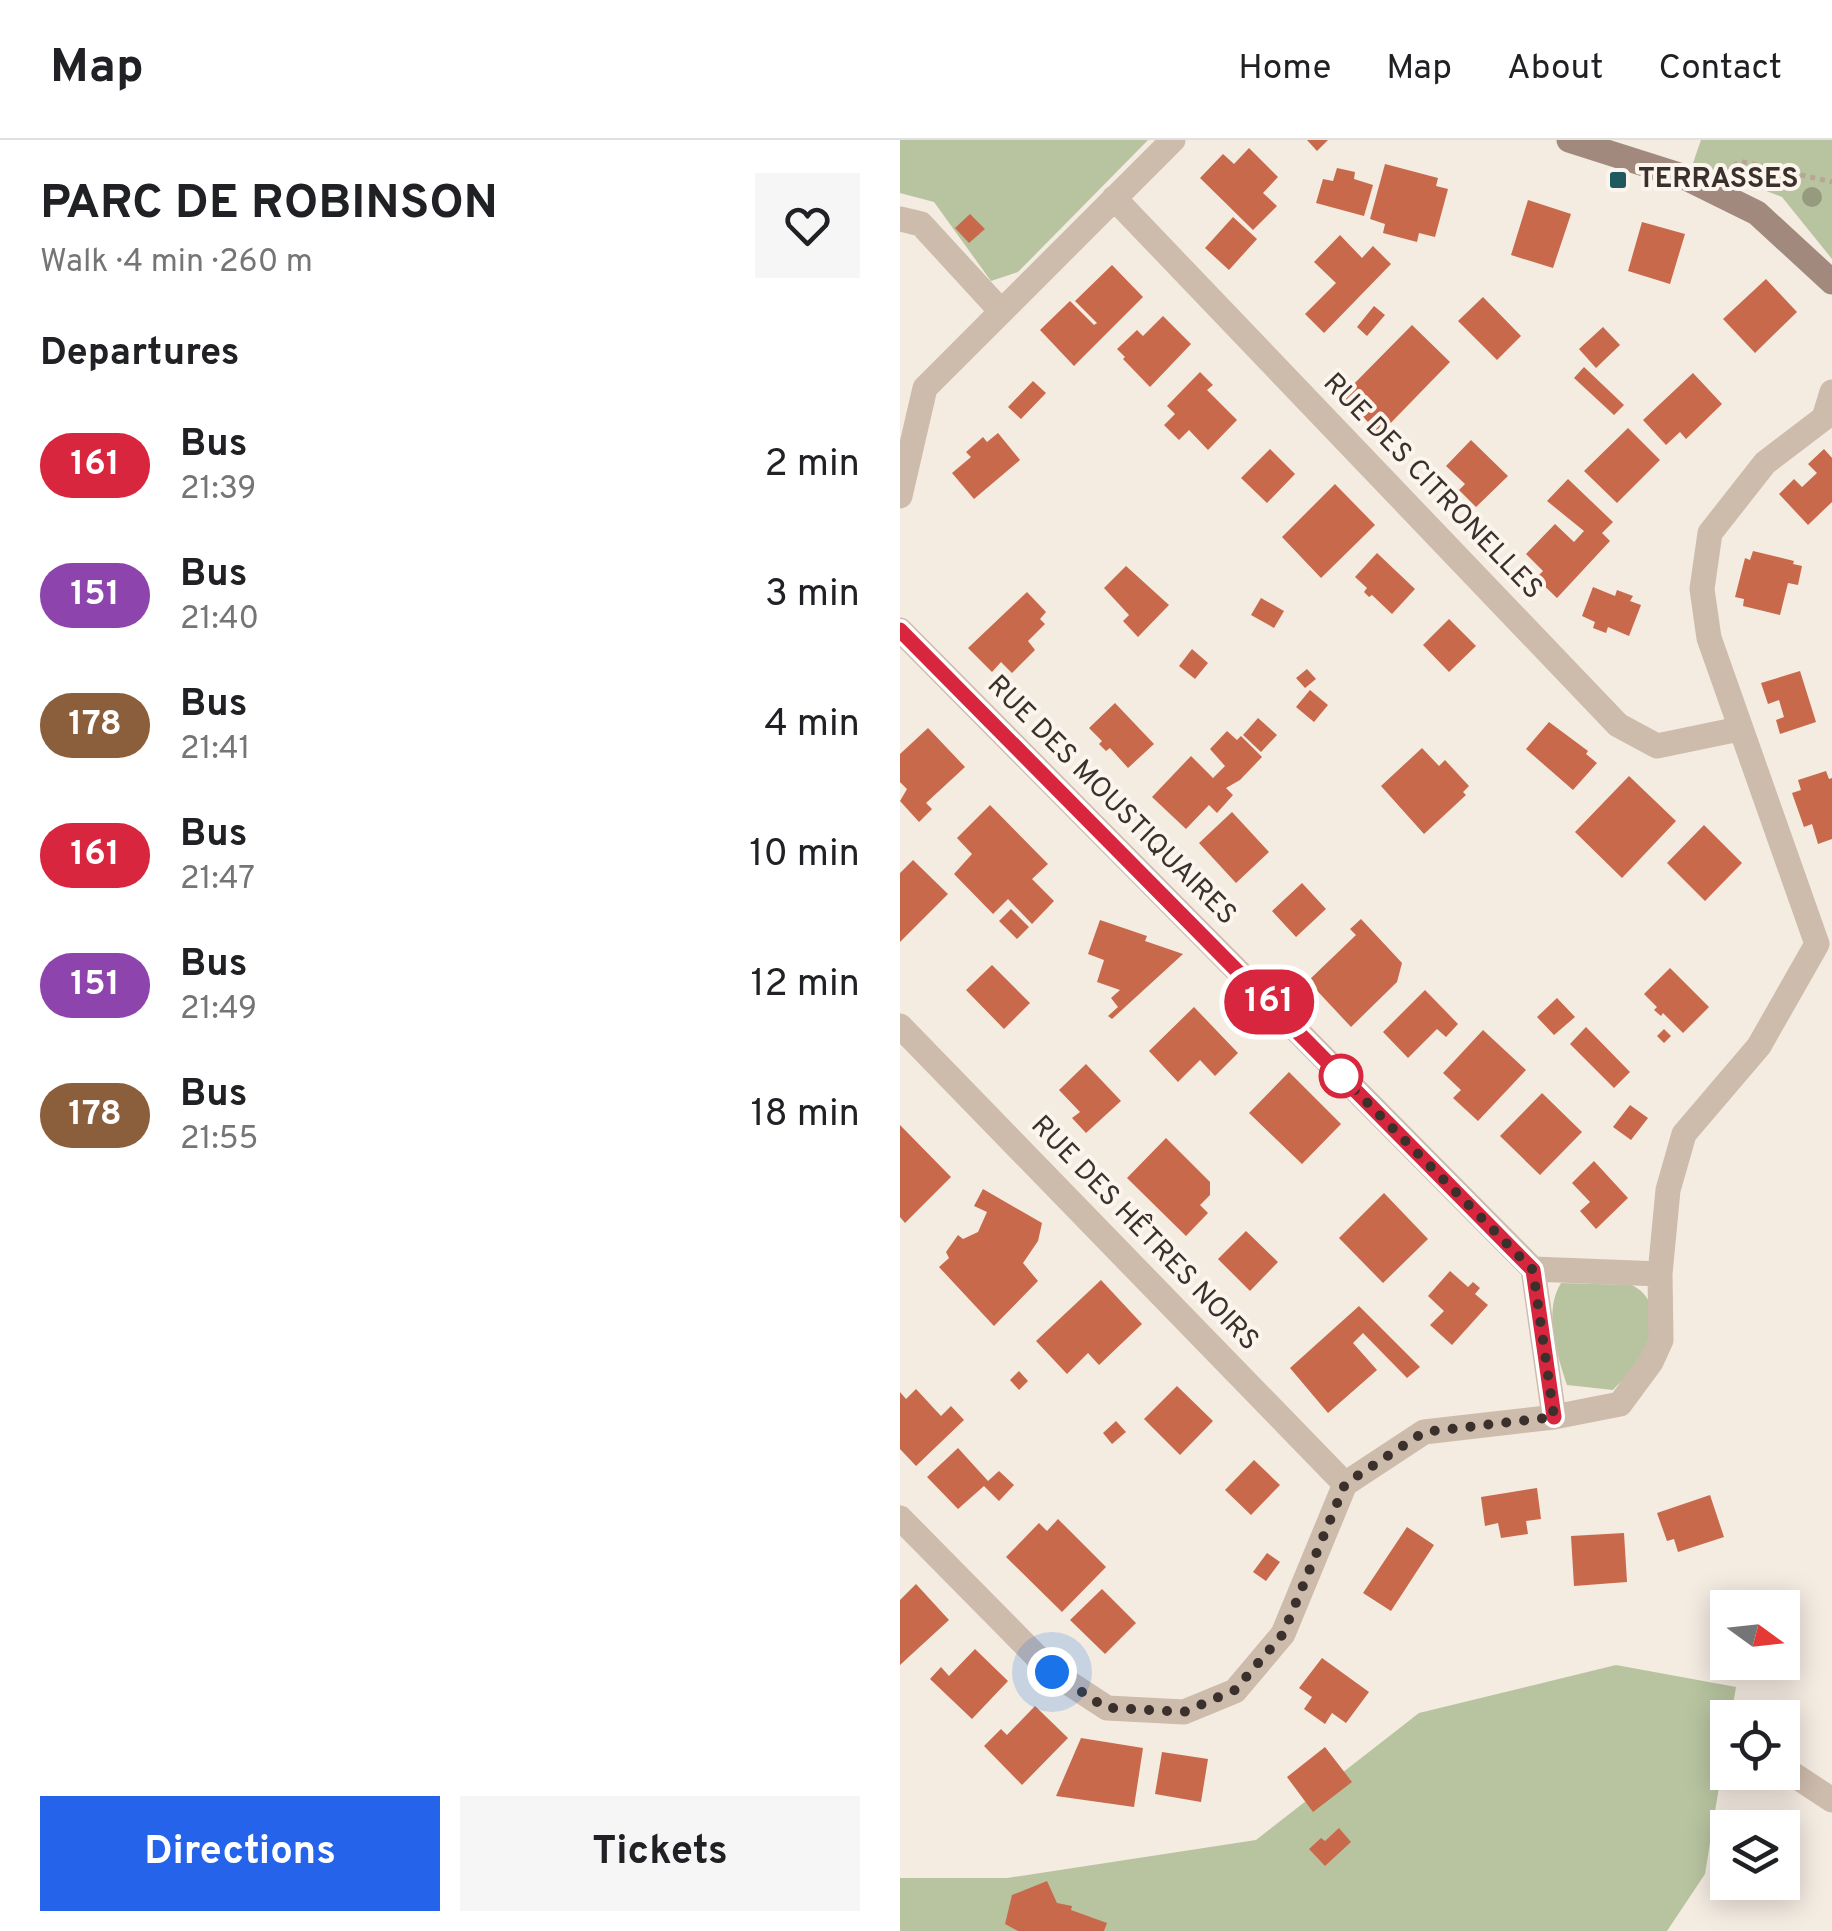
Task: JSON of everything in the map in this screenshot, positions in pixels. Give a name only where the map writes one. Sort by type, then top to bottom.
[{"type":"street","points":[[900,496],[924,388],[1173,140]]},
{"type":"street","points":[[1569,140],[1682,176],[1757,213],[1832,282]]},
{"type":"street","name":"RUE DES CITRONELLES","points":[[1114,198],[1618,725],[1657,746],[1739,729]]},
{"type":"street","points":[[900,219],[921,224],[1000,310]]},
{"type":"street","points":[[900,1518],[1052,1672],[1106,1708],[1184,1712],[1235,1690],[1283,1634],[1345,1484],[1424,1432],[1554,1417],[1620,1404],[1651,1362],[1661,1340],[1660,1274],[1668,1190],[1684,1134],[1760,1046],[1824,935],[1739,729],[1709,638],[1702,589],[1710,533],[1764,463],[1824,418],[1832,392]]},
{"type":"street","name":"RUE DES MOUSTIQUAIRES","points":[[900,630],[1533,1270]]},
{"type":"street","name":"RUE DES HÊTRES NOIRS","points":[[900,1026],[1345,1484]]},
{"type":"street","points":[[1554,1417],[1533,1270],[1660,1274]]},
{"type":"street","points":[[1800,1779],[1832,1800]]},
{"type":"path","points":[[1712,191],[1739,161],[1832,182]]},
{"type":"green space","points":[[900,140],[1148,140],[1018,272],[991,281],[934,202],[900,193]]},
{"type":"green space","points":[[1701,140],[1832,140],[1832,259],[1782,197],[1693,163]]},
{"type":"green space","points":[[1561,1283],[1631,1285],[1640,1290],[1651,1306],[1652,1335],[1645,1354],[1613,1390],[1567,1385],[1552,1320]]},
{"type":"green space","points":[[1616,1665],[1736,1687],[1734,1700],[1710,1700],[1710,1790],[1718,1790],[1715,1810],[1710,1810],[1705,1874],[1667,1931],[900,1931],[900,1878],[1007,1878],[1256,1840],[1419,1713]]},
{"type":"building","points":[[1307,140],[1328,140],[1317,151]]},
{"type":"building","points":[[1249,148],[1278,177],[1263,193],[1277,206],[1253,230],[1200,178],[1223,154],[1234,164]]},
{"type":"building","points":[[1385,164],[1438,178],[1436,186],[1448,189],[1435,237],[1419,233],[1417,242],[1383,233],[1385,224],[1370,219]]},
{"type":"building","points":[[1337,168],[1355,172],[1354,179],[1373,185],[1364,216],[1316,203],[1323,179],[1333,181]]},
{"type":"building","points":[[1528,200],[1571,214],[1553,268],[1511,255]]},
{"type":"building","points":[[970,214],[985,229],[969,243],[955,228]]},
{"type":"building","points":[[1233,217],[1257,239],[1229,270],[1205,248]]},
{"type":"building","points":[[1642,222],[1685,234],[1670,284],[1628,271]]},
{"type":"building","points":[[1340,235],[1362,258],[1373,246],[1391,264],[1324,333],[1305,314],[1336,283],[1314,262]]},
{"type":"building","points":[[1112,265],[1143,297],[1074,366],[1040,330],[1070,301],[1094,325],[1097,323],[1075,301]]},
{"type":"building","points":[[1766,279],[1797,312],[1755,353],[1723,319]]},
{"type":"building","points":[[1483,297],[1521,336],[1497,360],[1458,321]]},
{"type":"building","points":[[1374,306],[1385,315],[1367,336],[1357,327]]},
{"type":"building","points":[[1163,316],[1191,344],[1150,387],[1117,349],[1137,330],[1143,336]]},
{"type":"building","points":[[1412,325],[1450,362],[1380,434],[1342,396]]},
{"type":"building","points":[[1603,327],[1620,345],[1596,368],[1579,349]]},
{"type":"building","points":[[1584,367],[1624,405],[1614,415],[1574,378]]},
{"type":"building","points":[[1200,372],[1213,385],[1207,390],[1237,420],[1208,450],[1189,430],[1179,440],[1164,425],[1175,414],[1167,406]]},
{"type":"building","points":[[1693,373],[1722,404],[1686,439],[1680,432],[1666,445],[1643,420]]},
{"type":"building","points":[[1033,381],[1046,393],[1021,419],[1008,407]]},
{"type":"building","points":[[1628,428],[1660,460],[1617,503],[1584,471]]},
{"type":"building","points":[[998,433],[1020,460],[974,499],[952,473],[971,457],[966,452],[983,437],[987,442]]},
{"type":"building","points":[[1471,440],[1508,476],[1476,507],[1459,490],[1465,484],[1446,466]]},
{"type":"building","points":[[1270,449],[1295,474],[1267,503],[1241,478]]},
{"type":"building","points":[[1824,449],[1832,458],[1832,502],[1808,525],[1779,494],[1794,479],[1802,487],[1817,473],[1808,464]]},
{"type":"building","points":[[1568,479],[1613,522],[1602,533],[1610,541],[1557,598],[1536,578],[1543,571],[1526,554],[1555,524],[1574,542],[1584,531],[1547,501]]},
{"type":"building","points":[[1335,484],[1375,525],[1321,578],[1282,537]]},
{"type":"building","points":[[1753,551],[1802,566],[1798,585],[1788,583],[1780,615],[1743,606],[1744,599],[1735,597],[1745,558],[1750,560]]},
{"type":"building","points":[[1377,553],[1415,589],[1392,614],[1364,592],[1367,588],[1355,577]]},
{"type":"building","points":[[1126,566],[1169,605],[1138,637],[1123,621],[1129,615],[1104,588]]},
{"type":"building","points":[[1593,587],[1615,596],[1617,590],[1633,596],[1630,601],[1641,605],[1629,636],[1608,627],[1606,633],[1593,628],[1595,622],[1582,616]]},
{"type":"building","points":[[1027,592],[1046,612],[1040,619],[1045,624],[1028,641],[1035,650],[1012,673],[1001,662],[992,672],[968,648]]},
{"type":"building","points":[[1261,598],[1284,611],[1274,628],[1251,615]]},
{"type":"building","points":[[1449,619],[1476,646],[1449,672],[1423,645]]},
{"type":"building","points":[[1192,649],[1208,663],[1195,679],[1179,666]]},
{"type":"building","points":[[1307,669],[1316,679],[1305,688],[1296,678]]},
{"type":"building","points":[[1800,671],[1816,722],[1780,734],[1776,720],[1784,717],[1779,700],[1768,704],[1761,683]]},
{"type":"building","points":[[1310,690],[1328,705],[1314,722],[1296,707]]},
{"type":"building","points":[[1115,703],[1154,744],[1128,768],[1110,748],[1106,751],[1099,744],[1102,741],[1089,728]]},
{"type":"building","points":[[1258,718],[1277,735],[1261,752],[1243,735]]},
{"type":"building","points":[[1549,722],[1588,751],[1586,754],[1597,763],[1573,790],[1526,749]]},
{"type":"building","points":[[928,728],[965,767],[926,803],[932,809],[919,822],[900,801],[907,789],[900,782],[900,754]]},
{"type":"building","points":[[1227,731],[1237,740],[1241,736],[1262,757],[1240,780],[1226,788],[1233,795],[1217,813],[1209,805],[1186,829],[1152,797],[1191,756],[1213,778],[1225,766],[1210,749]]},
{"type":"building","points":[[1422,748],[1439,766],[1445,760],[1469,786],[1463,792],[1466,795],[1424,834],[1381,786]]},
{"type":"building","points":[[1826,771],[1832,778],[1832,839],[1818,844],[1812,824],[1804,827],[1792,793],[1801,790],[1798,780]]},
{"type":"building","points":[[1629,776],[1676,821],[1622,878],[1575,832]]},
{"type":"building","points":[[990,805],[1048,864],[1032,879],[1054,901],[1032,924],[1008,899],[993,914],[954,874],[972,854],[957,838]]},
{"type":"building","points":[[1232,812],[1269,852],[1236,883],[1199,843]]},
{"type":"building","points":[[1704,825],[1742,863],[1705,901],[1667,863]]},
{"type":"building","points":[[913,860],[948,894],[900,942],[900,873]]},
{"type":"building","points":[[1302,883],[1326,909],[1296,937],[1272,911]]},
{"type":"building","points":[[1011,909],[1029,927],[1017,939],[999,921]]},
{"type":"building","points":[[1361,919],[1402,963],[1397,982],[1351,1027],[1308,981],[1356,935],[1350,929]]},
{"type":"building","points":[[1100,920],[1147,936],[1145,941],[1183,954],[1112,1019],[1108,1016],[1118,1007],[1111,998],[1120,990],[1097,982],[1104,960],[1088,954]]},
{"type":"building","points":[[992,965],[1030,1003],[1004,1029],[966,990]]},
{"type":"building","points":[[1670,968],[1709,1007],[1683,1033],[1663,1013],[1661,1016],[1654,1010],[1657,1007],[1644,994]]},
{"type":"building","points":[[1425,990],[1458,1024],[1446,1037],[1437,1029],[1408,1058],[1383,1032]]},
{"type":"building","points":[[1557,998],[1575,1017],[1554,1035],[1537,1017]]},
{"type":"building","points":[[1194,1007],[1238,1053],[1215,1076],[1200,1060],[1178,1082],[1149,1051]]},
{"type":"building","points":[[1586,1027],[1630,1072],[1614,1088],[1570,1044]]},
{"type":"building","points":[[1664,1029],[1671,1036],[1664,1043],[1657,1036]]},
{"type":"building","points":[[1483,1030],[1526,1070],[1478,1121],[1453,1098],[1461,1090],[1443,1073]]},
{"type":"building","points":[[1086,1064],[1121,1101],[1086,1133],[1072,1118],[1080,1112],[1059,1090]]},
{"type":"building","points":[[1289,1072],[1341,1124],[1302,1164],[1249,1113]]},
{"type":"building","points":[[1542,1093],[1582,1132],[1540,1175],[1500,1136]]},
{"type":"building","points":[[1630,1105],[1648,1118],[1631,1140],[1613,1127]]},
{"type":"building","points":[[900,1125],[951,1177],[905,1223],[900,1217]]},
{"type":"building","points":[[1166,1138],[1210,1182],[1210,1195],[1200,1205],[1208,1213],[1186,1236],[1127,1178]]},
{"type":"building","points":[[1594,1161],[1628,1198],[1596,1229],[1580,1211],[1590,1202],[1572,1183]]},
{"type":"building","points":[[983,1189],[1042,1223],[1038,1241],[1023,1263],[1038,1281],[994,1326],[939,1267],[949,1258],[946,1252],[958,1235],[963,1239],[978,1232],[987,1212],[974,1206]]},
{"type":"building","points":[[1384,1193],[1428,1239],[1383,1283],[1339,1238]]},
{"type":"building","points":[[1246,1231],[1278,1262],[1250,1291],[1218,1259]]},
{"type":"building","points":[[1450,1271],[1468,1287],[1473,1282],[1480,1288],[1475,1294],[1488,1305],[1452,1345],[1430,1325],[1444,1311],[1428,1296]]},
{"type":"building","points":[[1101,1280],[1142,1324],[1099,1365],[1088,1353],[1067,1374],[1036,1341]]},
{"type":"building","points":[[1359,1306],[1420,1367],[1407,1378],[1363,1333],[1353,1343],[1377,1370],[1328,1413],[1290,1368]]},
{"type":"building","points":[[1019,1371],[1028,1381],[1019,1390],[1010,1380]]},
{"type":"building","points":[[1177,1386],[1213,1421],[1180,1455],[1144,1419]]},
{"type":"building","points":[[916,1389],[941,1416],[951,1406],[964,1420],[916,1466],[900,1449],[900,1392],[906,1399]]},
{"type":"building","points":[[1116,1421],[1126,1432],[1112,1444],[1103,1433]]},
{"type":"building","points":[[958,1448],[988,1481],[999,1471],[1014,1485],[999,1501],[984,1486],[958,1509],[927,1477]]},
{"type":"building","points":[[1254,1460],[1280,1485],[1251,1515],[1225,1490]]},
{"type":"building","points":[[1537,1488],[1541,1519],[1526,1521],[1528,1534],[1501,1538],[1498,1523],[1485,1526],[1481,1497]]},
{"type":"building","points":[[1710,1495],[1724,1537],[1678,1552],[1674,1539],[1667,1541],[1657,1513]]},
{"type":"building","points":[[1058,1519],[1106,1567],[1062,1612],[1006,1557],[1039,1523],[1047,1531]]},
{"type":"building","points":[[1407,1527],[1434,1545],[1391,1611],[1363,1593]]},
{"type":"building","points":[[1624,1533],[1627,1582],[1574,1586],[1571,1536]]},
{"type":"building","points":[[1267,1553],[1280,1562],[1266,1581],[1253,1572]]},
{"type":"building","points":[[916,1584],[949,1620],[900,1665],[900,1600]]},
{"type":"building","points":[[1102,1589],[1136,1623],[1105,1654],[1070,1620]]},
{"type":"building","points":[[975,1649],[1008,1681],[972,1719],[930,1679],[941,1667],[949,1676]]},
{"type":"building","points":[[1322,1658],[1369,1692],[1346,1723],[1332,1713],[1325,1724],[1304,1709],[1312,1697],[1299,1688]]},
{"type":"building","points":[[1035,1706],[1068,1738],[1022,1785],[984,1746],[1001,1729],[1007,1735]]},
{"type":"building","points":[[1081,1738],[1143,1748],[1134,1807],[1056,1796]]},
{"type":"building","points":[[1325,1747],[1352,1782],[1313,1812],[1287,1777]]},
{"type":"building","points":[[1162,1752],[1208,1759],[1201,1802],[1155,1794]]},
{"type":"building","points":[[1339,1828],[1351,1842],[1325,1866],[1309,1849]]},
{"type":"building","points":[[1047,1881],[1057,1903],[1107,1923],[1104,1931],[1018,1931],[1005,1924],[1012,1895]]},
{"type":"bus line","name":"161","points":[[900,630],[1533,1270],[1554,1417]]},
{"type":"place","name":"TERRASSES","points":[[1618,180]]},
{"type":"route","points":[[1052,1672],[1106,1708],[1184,1712],[1235,1690],[1283,1634],[1345,1484],[1424,1432],[1554,1417],[1533,1270],[1341,1076]]}]
